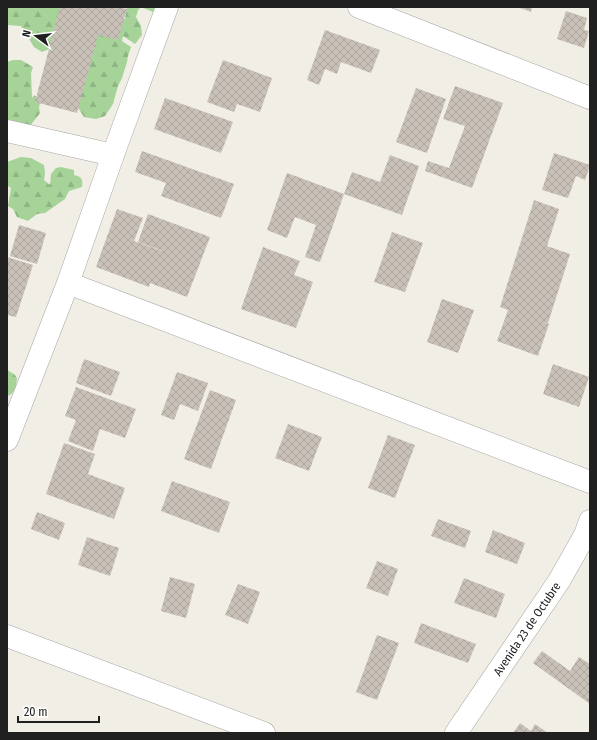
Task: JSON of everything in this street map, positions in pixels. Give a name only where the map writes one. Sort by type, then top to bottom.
[{"type":"street","points":[[7,440],[68,283],[167,7]]},
{"type":"street","points":[[359,7],[590,98]]},
{"type":"street","points":[[7,131],[113,155]]},
{"type":"street","points":[[68,283],[590,482]]},
{"type":"street","name":"Avenida 23 de Octubre","points":[[456,733],[559,581],[585,535],[590,521]]},
{"type":"street","points":[[7,636],[264,733]]},
{"type":"green space","points":[[7,7],[65,7],[59,45],[42,52],[34,47],[21,26],[7,25]]},
{"type":"green space","points":[[127,7],[141,7],[138,10],[136,17],[141,26],[142,35],[135,44],[123,36],[122,41],[131,47],[113,104],[105,116],[96,119],[84,117],[75,103],[89,36],[112,29],[125,19]]},
{"type":"green space","points":[[141,7],[159,7],[155,13]]},
{"type":"green space","points":[[21,60],[33,67],[31,73],[32,98],[34,95],[41,100],[39,107],[40,113],[27,130],[7,138],[7,62]]},
{"type":"green space","points":[[21,157],[31,158],[44,165],[44,180],[50,185],[51,174],[56,168],[61,167],[74,170],[74,175],[81,179],[82,187],[69,191],[65,199],[45,213],[37,214],[28,221],[17,217],[13,209],[8,206],[11,188],[7,185],[7,162]]},
{"type":"green space","points":[[7,370],[14,374],[17,378],[16,387],[10,395],[7,396]]},
{"type":"building","points":[[60,7],[119,7],[127,9],[118,40],[98,35],[77,113],[35,102]]},
{"type":"building","points":[[517,7],[532,7],[531,12]]},
{"type":"building","points":[[566,11],[587,18],[584,30],[589,31],[584,48],[557,39]]},
{"type":"building","points":[[325,30],[380,50],[371,73],[341,62],[337,74],[325,69],[319,85],[307,80]]},
{"type":"building","points":[[223,60],[272,78],[260,112],[237,104],[234,112],[207,102]]},
{"type":"building","points":[[455,86],[503,103],[472,188],[425,171],[428,161],[449,168],[465,126],[443,119]]},
{"type":"building","points":[[416,88],[446,99],[427,153],[396,142]]},
{"type":"building","points":[[165,98],[233,122],[221,153],[154,129]]},
{"type":"building","points":[[142,151],[234,184],[221,218],[161,196],[166,183],[135,172]]},
{"type":"building","points":[[554,153],[590,165],[585,180],[576,176],[568,198],[542,190]]},
{"type":"building","points":[[390,155],[419,166],[402,215],[344,194],[352,172],[380,182]]},
{"type":"building","points":[[287,173],[344,194],[320,262],[305,257],[316,225],[295,217],[287,238],[267,230]]},
{"type":"building","points":[[534,200],[559,209],[547,246],[570,254],[548,323],[542,321],[549,324],[538,356],[497,341],[508,310],[500,307]]},
{"type":"building","points":[[117,209],[143,218],[134,241],[162,251],[138,242],[148,214],[210,237],[187,297],[150,283],[149,287],[96,267]]},
{"type":"building","points":[[19,225],[46,233],[37,264],[10,256]]},
{"type":"building","points":[[392,232],[423,243],[405,292],[374,282]]},
{"type":"building","points":[[263,247],[300,261],[294,275],[313,282],[296,328],[241,309]]},
{"type":"building","points":[[7,257],[33,265],[16,317],[7,315]]},
{"type":"building","points":[[442,299],[474,310],[458,353],[427,342]]},
{"type":"building","points":[[84,359],[120,372],[111,396],[76,383]]},
{"type":"building","points":[[553,364],[589,377],[579,407],[543,394]]},
{"type":"building","points":[[177,372],[208,383],[198,411],[180,404],[174,420],[161,415]]},
{"type":"building","points":[[76,387],[136,409],[125,438],[100,429],[93,451],[68,441],[76,420],[65,416]]},
{"type":"building","points":[[210,390],[236,400],[211,469],[184,459]]},
{"type":"building","points":[[288,424],[322,437],[309,471],[275,458]]},
{"type":"building","points":[[388,435],[415,445],[395,498],[368,488]]},
{"type":"building","points":[[64,443],[95,454],[88,474],[125,488],[114,519],[46,494]]},
{"type":"building","points":[[172,481],[230,502],[219,533],[161,511]]},
{"type":"building","points":[[37,512],[65,523],[59,540],[31,529]]},
{"type":"building","points":[[438,519],[471,531],[465,548],[431,536]]},
{"type":"building","points":[[493,530],[525,543],[517,564],[485,552]]},
{"type":"building","points":[[87,537],[119,548],[110,576],[78,565]]},
{"type":"building","points":[[377,561],[398,569],[388,596],[366,588]]},
{"type":"building","points":[[170,577],[195,584],[186,618],[161,611]]},
{"type":"building","points":[[464,578],[505,594],[496,618],[454,603]]},
{"type":"building","points":[[238,584],[260,592],[248,624],[225,615]]},
{"type":"building","points":[[421,623],[476,644],[468,663],[414,643]]},
{"type":"building","points":[[377,635],[399,643],[377,700],[356,692]]},
{"type":"building","points":[[542,651],[570,671],[579,657],[590,664],[590,704],[533,663]]},
{"type":"building","points":[[520,723],[531,731],[535,724],[548,733],[513,733]]}]
